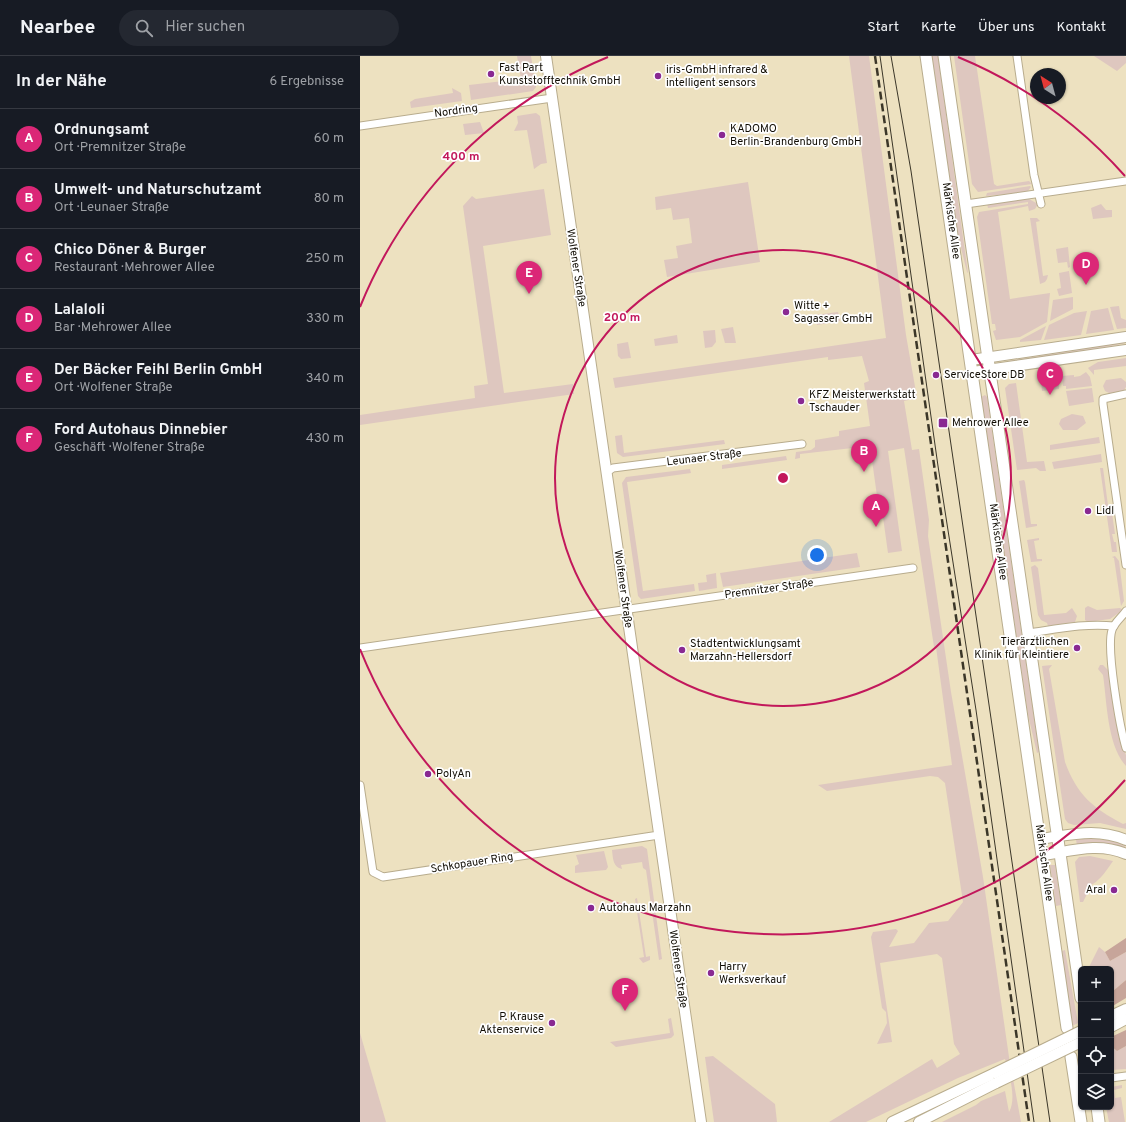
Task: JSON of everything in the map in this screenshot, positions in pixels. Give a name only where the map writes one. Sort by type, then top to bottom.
[{"type":"main road","name":"Märkische Allee","points":[[926,56],[972,360],[1067,1028]]},
{"type":"main road","name":"Märkische Allee","points":[[944,56],[991,370],[1078,978]]},
{"type":"main road","points":[[976,394],[994,392]]},
{"type":"main road","points":[[1051,914],[1068,911]]},
{"type":"main road","points":[[1071,1057],[1081,1122]]},
{"type":"main road","points":[[1097,1110],[1099,1122]]},
{"type":"street","name":"Wolfener Straße","points":[[546,56],[701,1122]]},
{"type":"street","points":[[1016,56],[1038,194],[1041,204]]},
{"type":"street","name":"Nordring","points":[[360,126],[552,98]]},
{"type":"street","name":"Märkische Allee","points":[[966,204],[1126,181]]},
{"type":"street","points":[[972,360],[1126,337]]},
{"type":"street","points":[[973,372],[1126,350]]},
{"type":"street","points":[[1126,394],[1103,399],[1105,426],[1126,566]]},
{"type":"street","name":"Leunaer Straße","points":[[607,472],[614,468],[692,460],[802,444]]},
{"type":"street","name":"Premnitzer Straße","points":[[626,610],[913,568]]},
{"type":"street","points":[[360,648],[626,610]]},
{"type":"street","points":[[1126,610],[1114,626],[1110,642],[1120,724],[1126,748]]},
{"type":"street","points":[[1029,633],[1081,625],[1100,624],[1114,626]]},
{"type":"street","name":"Schkopauer Ring","points":[[360,785],[373,872],[383,877],[659,835]]},
{"type":"street","points":[[1040,839],[1084,832],[1100,832],[1126,840]]},
{"type":"street","points":[[1043,855],[1098,847],[1116,850],[1126,854]]},
{"type":"street","points":[[905,1116],[922,1120],[1078,1033]]},
{"type":"street","points":[[892,1122],[1078,1043]]},
{"type":"street","points":[[1114,1078],[1126,1076]]},
{"type":"shaded area","points":[[517,56],[531,56],[536,87],[533,91],[471,100],[469,85],[521,79]]},
{"type":"shaded area","points":[[849,56],[869,56],[906,335],[917,398],[904,401],[912,450],[919,449],[929,520],[928,536],[951,692],[983,877],[1009,1057],[1021,1122],[942,1122],[981,1101],[1005,1091],[1009,1112],[1012,1093],[1005,1059],[958,1078],[866,1122],[829,1122],[932,1059],[937,1068],[960,1054],[954,1044],[942,958],[937,954],[880,963],[892,1042],[877,1044],[887,1023],[886,1012],[882,1008],[871,937],[873,932],[896,929],[898,931],[889,947],[914,943],[929,923],[948,921],[963,902],[945,783],[938,777],[930,776],[827,791],[818,785],[952,765],[936,647],[934,647],[904,448],[888,451],[902,551],[888,553],[881,503],[874,504],[873,497],[877,496],[870,446],[800,454],[800,458],[795,459],[796,452],[811,450],[815,447],[815,440],[839,436],[839,431],[870,426],[864,383],[869,381],[862,356],[828,360],[828,357],[615,388],[613,378],[886,338]]},
{"type":"shaded area","points":[[932,56],[938,56],[968,273],[957,232]]},
{"type":"shaded area","points":[[954,56],[975,56],[994,184],[997,186],[1029,181],[1032,184],[978,192],[972,184]]},
{"type":"shaded area","points":[[1094,56],[1124,56],[1126,57],[1126,63],[1117,71]]},
{"type":"shaded area","points":[[452,88],[461,93],[462,101],[411,108],[410,102],[415,99],[453,93]]},
{"type":"shaded area","points":[[536,113],[540,116],[547,163],[541,164],[534,169],[527,130],[514,131],[518,123],[517,116]]},
{"type":"shaded area","points":[[480,122],[484,133],[465,135],[463,124]]},
{"type":"shaded area","points":[[748,182],[760,262],[667,277],[664,260],[678,258],[676,246],[692,243],[689,218],[673,220],[671,208],[656,210],[655,197]]},
{"type":"shaded area","points":[[1031,187],[1027,192],[986,196],[987,193]]},
{"type":"shaded area","points":[[544,189],[551,235],[483,246],[504,393],[573,384],[574,394],[360,425],[360,415],[475,398],[474,386],[488,384],[463,206],[472,196],[476,199]]},
{"type":"shaded area","points":[[1029,199],[1038,204],[1035,209],[1029,211],[1028,206],[998,212],[1010,299],[1050,293],[1047,322],[1020,337],[996,340],[993,331],[996,330],[995,324],[992,324],[977,217],[979,212],[1028,204],[1028,202],[988,208],[987,204]]},
{"type":"shaded area","points":[[1101,204],[1106,210],[1112,210],[1112,217],[1093,219],[1091,208]]},
{"type":"shaded area","points":[[1030,218],[1037,218],[1040,221],[1036,222],[1043,276],[1048,275],[1045,282],[1040,284]]},
{"type":"shaded area","points":[[1068,247],[1070,267],[1068,268],[1067,262],[1058,263],[1056,249]]},
{"type":"shaded area","points":[[1069,271],[1072,293],[1059,296],[1057,289],[1061,288],[1059,273]]},
{"type":"shaded area","points":[[1073,297],[1073,309],[1050,321],[1053,300]]},
{"type":"shaded area","points":[[1119,306],[1121,318],[1126,320],[1126,328],[1117,329],[1110,307]]},
{"type":"shaded area","points":[[1108,308],[1114,330],[1086,334],[1091,311]]},
{"type":"shaded area","points":[[1087,311],[1081,335],[1044,340],[1049,325],[1074,313]]},
{"type":"shaded area","points":[[838,312],[840,321],[817,325],[815,315]]},
{"type":"shaded area","points":[[1046,326],[1041,340],[1020,342],[1020,340]]},
{"type":"shaded area","points":[[733,327],[736,343],[725,343],[721,329]]},
{"type":"shaded area","points":[[715,330],[716,342],[712,347],[705,348],[703,331]]},
{"type":"shaded area","points":[[677,335],[678,343],[655,346],[654,339]]},
{"type":"shaded area","points":[[1126,340],[1126,343],[1072,354],[1007,364],[1007,361]]},
{"type":"shaded area","points":[[628,342],[631,358],[621,359],[618,356],[617,344]]},
{"type":"shaded area","points":[[1126,358],[1126,366],[1094,370],[1094,375],[1088,368],[1098,362]]},
{"type":"shaded area","points":[[1086,372],[1090,377],[1092,386],[1066,389],[1066,386],[1063,386],[1062,376],[1080,376]]},
{"type":"shaded area","points":[[1059,377],[1059,389],[1042,391],[1041,379]]},
{"type":"shaded area","points":[[1121,378],[1126,382],[1126,387],[1123,392],[1111,394],[1105,391],[1103,386],[1106,380]]},
{"type":"shaded area","points":[[1016,383],[1027,462],[1044,461],[1046,471],[1040,471],[1036,468],[1017,470],[1005,388],[1009,384]]},
{"type":"shaded area","points":[[1092,388],[1094,402],[1069,406],[1066,391]]},
{"type":"shaded area","points":[[985,395],[987,397],[1039,752],[1037,753],[1028,715],[981,397]]},
{"type":"shaded area","points":[[1072,414],[1083,416],[1086,423],[1077,430],[1063,430],[1059,424],[1061,419]]},
{"type":"shaded area","points":[[622,435],[624,453],[724,440],[725,444],[623,457],[617,453],[615,436]]},
{"type":"shaded area","points":[[1099,437],[1100,443],[1050,450],[1050,445]]},
{"type":"shaded area","points":[[1101,454],[1102,462],[1054,469],[1052,462]]},
{"type":"shaded area","points":[[786,456],[787,460],[722,469],[722,465]]},
{"type":"shaded area","points":[[1100,468],[1103,468],[1109,513],[1112,513],[1115,534],[1112,534],[1114,542],[1116,542],[1117,552],[1112,552]]},
{"type":"shaded area","points":[[690,469],[691,473],[627,482],[643,591],[694,584],[695,591],[641,599],[638,596],[622,483],[626,477]]},
{"type":"shaded area","points":[[1024,480],[1031,524],[1037,524],[1037,526],[1026,528],[1019,481]]},
{"type":"shaded area","points":[[1039,538],[1039,540],[1034,541],[1037,559],[1042,559],[1042,561],[1031,562],[1027,540]]},
{"type":"shaded area","points":[[857,553],[860,567],[723,587],[720,573]]},
{"type":"shaded area","points":[[1115,556],[1119,561],[1124,601],[1121,606],[1114,558],[1112,557]]},
{"type":"shaded area","points":[[1035,565],[1038,568],[1044,615],[1066,613],[1072,608],[1077,616],[1075,622],[1048,626],[1047,623],[1041,620],[1038,615],[1031,567]]},
{"type":"shaded area","points":[[716,573],[717,588],[699,591],[698,583],[707,582],[706,575]]},
{"type":"shaded area","points":[[1088,606],[1097,610],[1120,608],[1123,610],[1110,619],[1088,622],[1085,620],[1085,608]]},
{"type":"shaded area","points":[[1052,665],[1049,669],[1065,762],[1075,783],[1087,799],[1112,818],[1123,824],[1126,823],[1126,829],[1100,823],[1074,825],[1068,823],[1065,819],[1042,666]]},
{"type":"shaded area","points":[[1100,665],[1103,665],[1109,671],[1119,739],[1126,755],[1126,766],[1115,747],[1111,735],[1103,675],[1098,669]]},
{"type":"shaded area","points":[[1089,838],[1115,841],[1126,847],[1125,849],[1100,843],[1077,845],[1076,840]]},
{"type":"shaded area","points":[[642,846],[647,849],[662,959],[659,960],[646,870],[643,868],[642,862],[621,865],[622,869],[619,868],[614,862],[612,850]]},
{"type":"shaded area","points":[[604,851],[608,867],[606,870],[575,873],[575,866],[579,864],[576,855]]},
{"type":"shaded area","points":[[1090,856],[1113,861],[1098,880],[1086,887],[1086,890],[1089,890],[1083,902],[1080,902],[1075,862],[1079,857]]},
{"type":"shaded area","points":[[1050,865],[1055,865],[1061,905],[1056,906]]},
{"type":"shaded area","points":[[637,898],[646,957],[650,956],[650,960],[643,963],[639,958],[644,957],[635,899]]},
{"type":"shaded area","points":[[1126,938],[1126,952],[1110,961],[1105,952]]},
{"type":"shaded area","points":[[1099,947],[1105,952],[1110,961],[1126,952],[1126,980],[1114,990],[1114,966],[1090,966]]},
{"type":"shaded area","points":[[1065,950],[1078,1023],[1072,1026],[1062,951]]},
{"type":"shaded area","points":[[1126,980],[1126,998],[1114,1005],[1114,990]]},
{"type":"shaded area","points":[[671,1018],[674,1035],[671,1038],[616,1047],[610,1042],[670,1033],[668,1019]]},
{"type":"shaded area","points":[[1126,1030],[1126,1046],[1117,1051],[1114,1048],[1114,1036]]},
{"type":"shaded area","points":[[360,1033],[386,1122],[360,1122]]},
{"type":"shaded area","points":[[1126,1046],[1126,1069],[1114,1070],[1114,1048],[1117,1051]]},
{"type":"shaded area","points":[[713,1056],[775,1104],[777,1122],[714,1122],[705,1057]]},
{"type":"shaded area","points":[[1122,1085],[1122,1088],[1114,1090],[1114,1086]]},
{"type":"shaded area","points":[[1114,1090],[1115,1098],[1121,1097],[1125,1122],[1109,1122],[1107,1110],[1114,1110]]},
{"type":"tram line","points":[[880,56],[938,466],[976,710],[1034,1122]]},
{"type":"tram line","points":[[891,56],[911,171],[1050,1122]]},
{"type":"railway","points":[[875,56],[1029,1122]]},
{"type":"place","name":"Fast Part Kunststofftechnik GmbH","points":[[491,74]]},
{"type":"place","name":"iris-GmbH infrared & intelligent sensors","points":[[658,76]]},
{"type":"place","name":"KADOMO Berlin-Brandenburg GmbH","points":[[722,135]]},
{"type":"place","name":"Lalaloli","points":[[1086,285]]},
{"type":"place","name":"Der Bäcker Feihl Berlin GmbH","points":[[529,294]]},
{"type":"place","name":"Witte + Sagasser GmbH","points":[[786,312]]},
{"type":"place","name":"ServiceStore DB","points":[[936,375]]},
{"type":"place","name":"Chico Döner & Burger","points":[[1050,395]]},
{"type":"place","name":"KFZ Meisterwerkstatt Tschauder","points":[[801,401]]},
{"type":"place","name":"Mehrower Allee","points":[[943,423]]},
{"type":"place","name":"Umwelt- und Naturschutzamt","points":[[864,472]]},
{"type":"place","name":"Lidl","points":[[1088,511]]},
{"type":"place","name":"Ordnungsamt","points":[[876,527]]},
{"type":"place","name":"Tierärztlichen Klinik für Kleintiere","points":[[1077,648]]},
{"type":"place","name":"Stadtentwicklungsamt Marzahn-Hellersdorf","points":[[682,650]]},
{"type":"place","name":"PolyAn","points":[[428,774]]},
{"type":"place","name":"Aral","points":[[1114,890]]},
{"type":"place","name":"Autohaus Marzahn","points":[[591,908]]},
{"type":"place","name":"Harry Werksverkauf","points":[[711,973]]},
{"type":"place","name":"Ford Autohaus Dinnebier","points":[[625,1011]]},
{"type":"place","name":"P. Krause Aktenservice","points":[[552,1023]]}]
